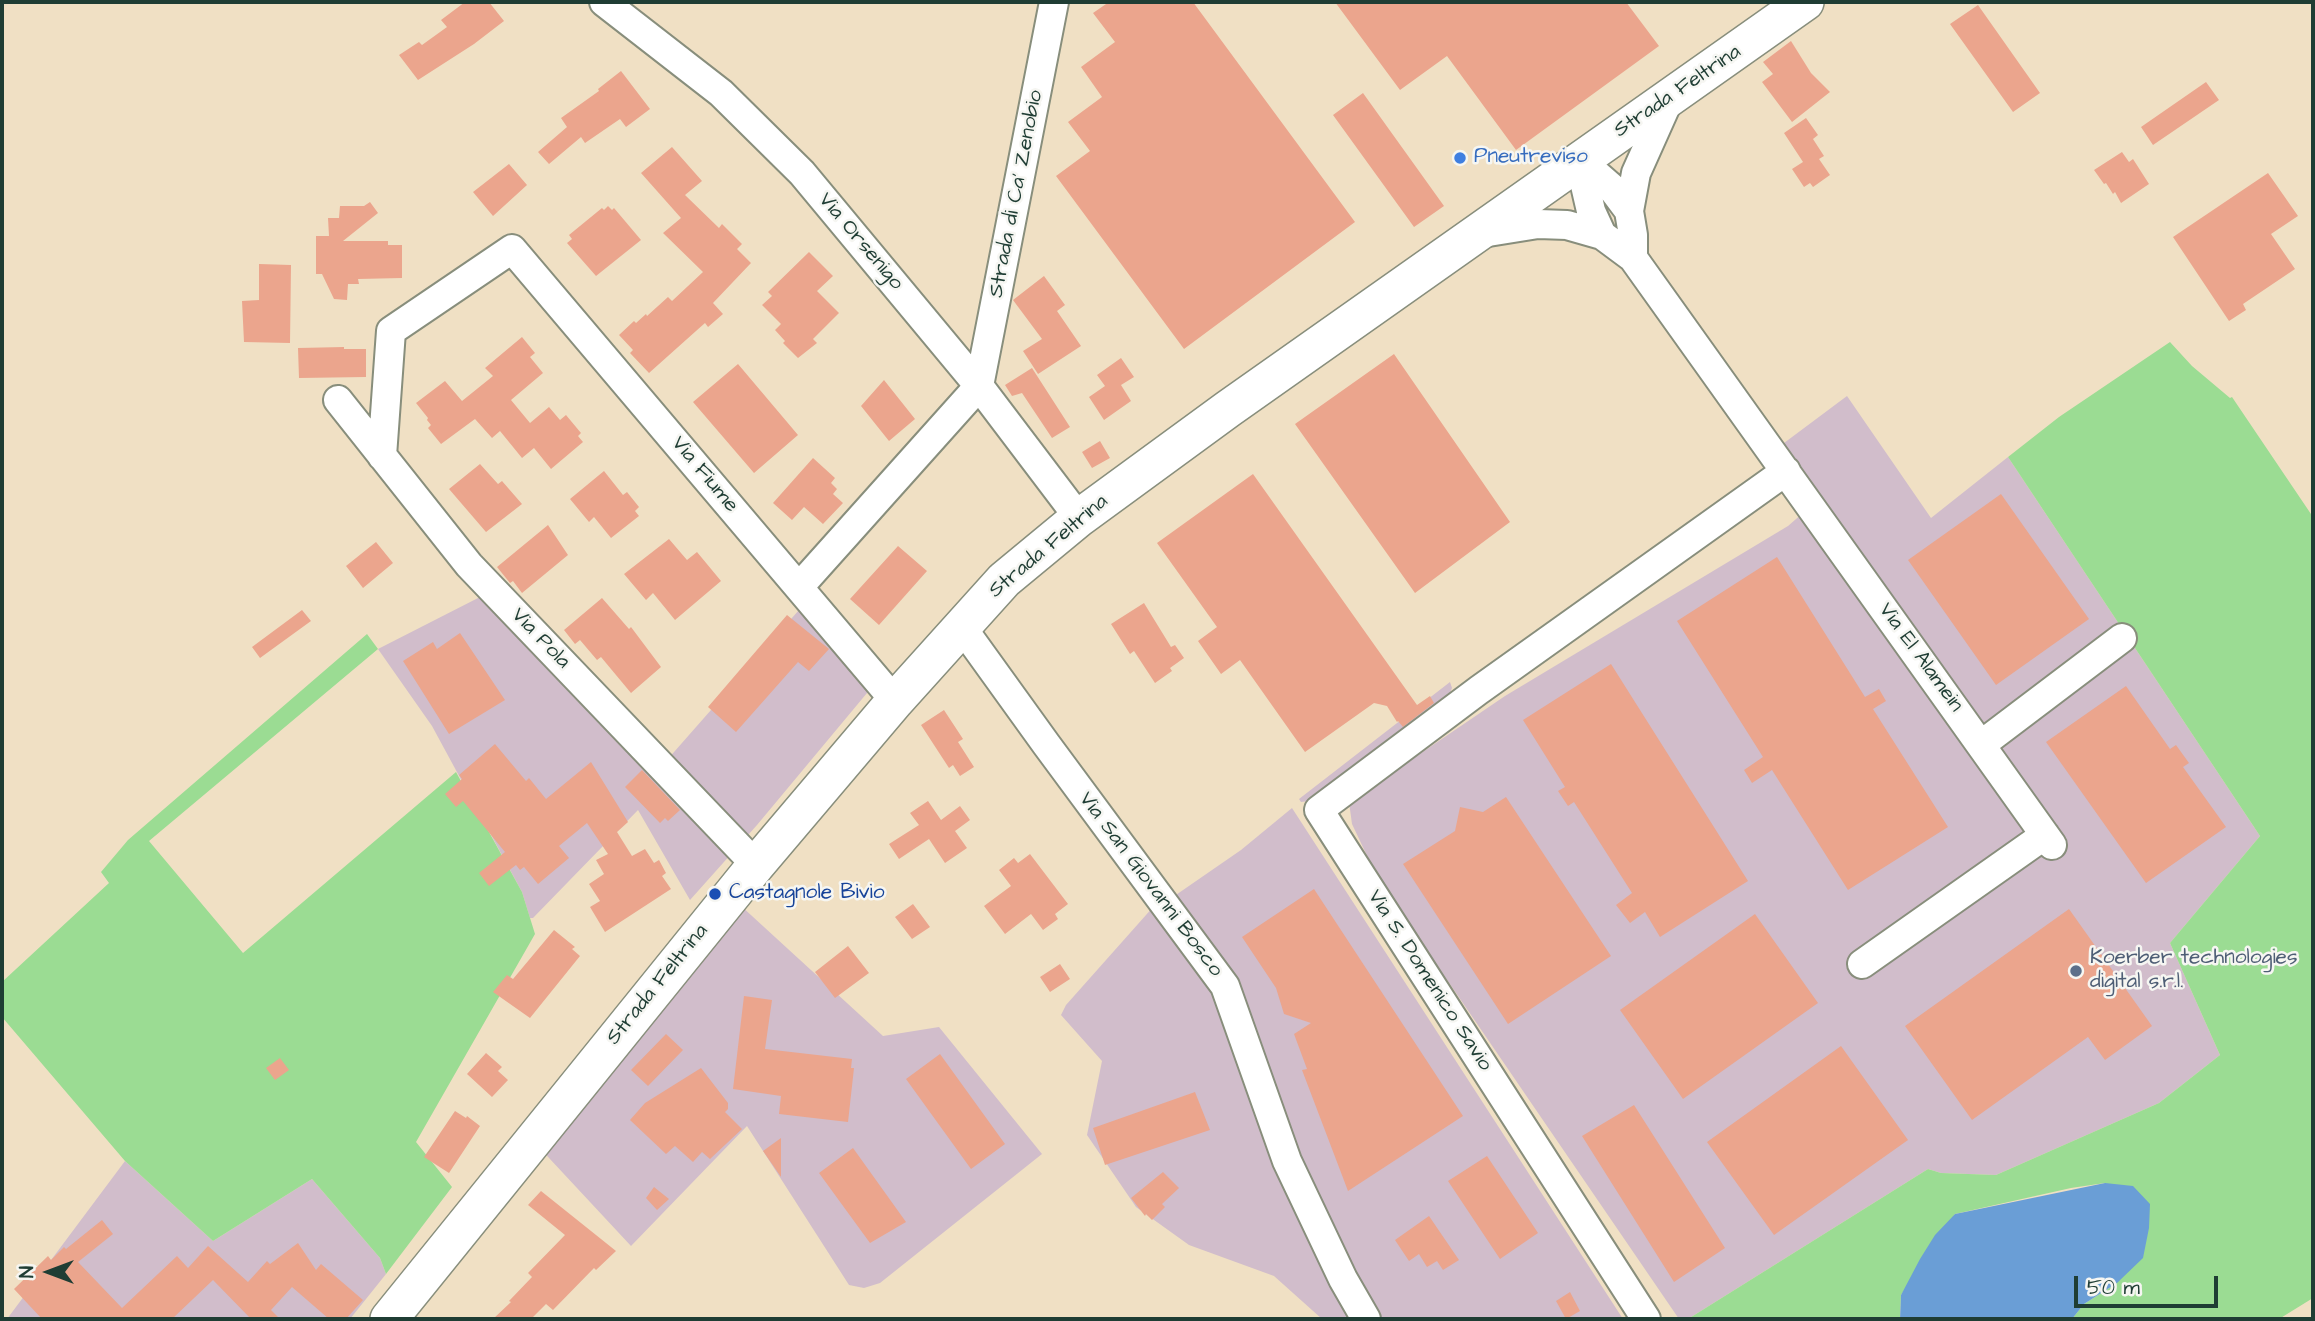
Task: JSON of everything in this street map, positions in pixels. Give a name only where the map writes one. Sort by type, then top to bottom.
[{"type":"main road","name":"Strada Feltrina","points":[[389,1319],[756,865],[895,701],[1004,580],[1079,518],[1228,409],[1805,2]]},
{"type":"street","name":"Via Orsenigo","points":[[604,2],[720,93],[802,173],[979,386],[1079,518]]},
{"type":"street","name":"Strada di Ca' Zenobio","points":[[979,386],[1054,2]]},
{"type":"street","points":[[1633,258],[1629,211],[1636,173],[1670,97]]},
{"type":"street","points":[[1579,159],[1611,187],[1629,211]]},
{"type":"street","points":[[1579,159],[1591,211],[1602,235]]},
{"type":"street","name":"Via El Alamein","points":[[1476,234],[1538,224],[1567,225],[1602,235],[1633,258],[2048,840],[1862,964]]},
{"type":"street","name":"Via Fiume","points":[[382,456],[391,331],[513,249],[895,701]]},
{"type":"street","points":[[799,587],[979,386]]},
{"type":"street","name":"Via Pola","points":[[338,400],[469,565],[756,865]]},
{"type":"street","name":"Via S. Domenico Savio","points":[[1646,1319],[1319,810],[1479,690],[1786,471]]},
{"type":"street","name":"Via San Giovanni Bosco","points":[[961,626],[1225,986],[1286,1161],[1343,1279],[1366,1319]]},
{"type":"street","points":[[1982,744],[2122,638]]},
{"type":"shaded area","points":[[1847,396],[1931,518],[2008,457],[2260,836],[2170,943],[2220,1055],[2159,1103],[1996,1175],[1941,1173],[1928,1169],[1688,1319],[1679,1319],[1378,879],[1352,824],[1349,802],[1505,696],[1788,526],[1819,499],[1780,446]]},
{"type":"shaded area","points":[[480,597],[667,760],[806,602],[882,675],[757,825],[690,900],[638,810],[533,918],[530,918],[522,892],[432,726],[378,649]]},
{"type":"shaded area","points":[[1450,682],[1452,688],[1445,704],[1324,799],[1301,802],[1299,799]]},
{"type":"shaded area","points":[[1292,808],[1623,1319],[1322,1319],[1274,1276],[1189,1245],[1136,1207],[1087,1135],[1102,1061],[1061,1015],[1066,1005],[1154,906],[1157,908],[1241,850]]},
{"type":"shaded area","points":[[740,905],[883,1036],[939,1027],[1042,1154],[880,1283],[864,1288],[849,1285],[747,1126],[631,1246],[536,1144]]},
{"type":"shaded area","points":[[125,1161],[213,1241],[312,1179],[380,1258],[386,1274],[350,1319],[7,1319]]},
{"type":"green space","points":[[2170,342],[2192,366],[2232,397],[2313,517],[2313,1298],[2279,1319],[2072,1319],[2084,1304],[2117,1283],[2105,1183],[1955,1214],[1901,1295],[1900,1319],[1688,1319],[1928,1169],[1941,1173],[1996,1175],[2159,1103],[2220,1055],[2170,943],[2260,836],[2008,457],[2059,417]]},
{"type":"green space","points":[[367,634],[378,649],[149,841],[243,953],[456,772],[522,892],[535,934],[416,1142],[452,1187],[386,1274],[380,1258],[312,1179],[213,1241],[125,1161],[2,1017],[2,982],[109,883],[101,872],[128,840]]},
{"type":"water","points":[[2105,1183],[2133,1186],[2150,1204],[2143,1258],[2117,1283],[2084,1304],[2072,1319],[1900,1319],[1901,1295],[1935,1235],[1955,1214]]},
{"type":"building","points":[[465,2],[489,2],[504,21],[418,80],[399,55],[419,42],[422,45],[447,27],[441,20]]},
{"type":"building","points":[[1109,2],[1193,2],[1355,222],[1184,349],[1056,176],[1090,151],[1068,122],[1102,97],[1081,67],[1115,42],[1093,13]]},
{"type":"building","points":[[1335,2],[1626,2],[1659,46],[1516,150],[1447,56],[1400,90]]},
{"type":"building","points":[[1978,5],[2040,93],[2013,112],[1950,24]]},
{"type":"building","points":[[1791,41],[1811,73],[1830,92],[1792,122],[1762,82],[1773,74],[1763,62]]},
{"type":"building","points":[[621,71],[650,109],[626,127],[620,119],[585,143],[581,137],[549,164],[538,152],[567,127],[561,118],[599,91],[598,89]]},
{"type":"building","points":[[2206,82],[2219,100],[2153,145],[2141,127]]},
{"type":"building","points":[[1363,93],[1444,206],[1414,227],[1333,115]]},
{"type":"building","points":[[1806,118],[1818,135],[1813,139],[1824,156],[1819,159],[1830,175],[1813,187],[1810,183],[1804,187],[1792,169],[1803,162],[1784,133]]},
{"type":"building","points":[[672,147],[702,181],[685,195],[719,228],[722,224],[742,244],[737,249],[751,263],[713,303],[723,314],[708,327],[705,323],[649,373],[630,353],[633,350],[619,335],[634,321],[636,323],[646,314],[647,316],[668,297],[672,301],[703,272],[663,233],[681,218],[641,173]]},
{"type":"building","points":[[2122,152],[2129,162],[2133,159],[2149,184],[2121,203],[2115,192],[2113,194],[2094,170]]},
{"type":"building","points":[[509,164],[527,185],[493,216],[473,192]]},
{"type":"building","points":[[2268,173],[2298,216],[2271,234],[2295,269],[2243,304],[2246,310],[2229,321],[2173,237]]},
{"type":"building","points":[[370,202],[378,213],[343,241],[388,241],[388,245],[402,245],[402,278],[358,279],[359,284],[348,284],[347,300],[334,299],[322,274],[316,274],[316,236],[329,236],[328,218],[339,218],[340,206],[364,206]]},
{"type":"building","points":[[608,206],[612,210],[614,208],[641,240],[596,276],[567,243],[572,239],[569,235]]},
{"type":"building","points":[[809,252],[833,276],[817,291],[839,313],[813,339],[817,343],[798,358],[775,330],[781,324],[762,305],[772,296],[768,292]]},
{"type":"building","points":[[259,264],[291,265],[290,343],[244,342],[242,301],[259,300]]},
{"type":"building","points":[[1044,276],[1065,305],[1057,311],[1081,346],[1038,374],[1023,351],[1042,339],[1013,300]]},
{"type":"building","points":[[522,337],[535,353],[530,357],[543,373],[511,400],[530,423],[549,407],[560,420],[566,415],[581,433],[578,436],[583,442],[551,469],[534,448],[522,458],[500,431],[492,438],[475,419],[441,444],[428,428],[431,425],[428,418],[416,403],[445,381],[462,401],[493,376],[485,368]]},
{"type":"building","points":[[298,348],[366,349],[366,377],[299,378]]},
{"type":"building","points":[[1394,354],[1510,522],[1415,593],[1295,424]]},
{"type":"building","points":[[1121,358],[1134,377],[1121,385],[1131,401],[1104,420],[1089,397],[1105,386],[1097,375]]},
{"type":"building","points":[[738,364],[798,435],[754,473],[693,402]]},
{"type":"building","points":[[1032,368],[1070,427],[1052,438],[1022,393],[1012,396],[1005,385]]},
{"type":"building","points":[[884,380],[915,419],[889,441],[861,406]]},
{"type":"building","points":[[1100,441],[1110,458],[1092,468],[1082,452]]},
{"type":"building","points":[[813,458],[835,478],[831,483],[837,489],[833,494],[843,503],[823,524],[804,507],[792,520],[773,503]]},
{"type":"building","points":[[480,464],[498,484],[502,481],[522,504],[486,532],[449,489]]},
{"type":"building","points":[[604,471],[623,495],[627,492],[639,507],[635,511],[639,516],[611,538],[594,517],[589,522],[570,499]]},
{"type":"building","points":[[1253,474],[1417,705],[1430,696],[1434,703],[1403,727],[1387,706],[1374,703],[1305,752],[1240,660],[1221,674],[1198,641],[1217,627],[1157,543]]},
{"type":"building","points":[[2001,494],[2089,619],[1996,685],[1908,560]]},
{"type":"building","points":[[548,525],[568,555],[522,593],[497,567]]},
{"type":"building","points":[[669,539],[687,560],[697,552],[721,581],[675,620],[653,593],[646,600],[624,574]]},
{"type":"building","points":[[376,542],[393,563],[363,588],[346,566]]},
{"type":"building","points":[[898,546],[927,571],[879,625],[850,599]]},
{"type":"building","points":[[1777,557],[1865,697],[1879,689],[1886,701],[1873,709],[1948,827],[1848,890],[1772,770],[1752,783],[1744,770],[1763,757],[1677,621]]},
{"type":"building","points":[[602,598],[629,629],[631,627],[661,667],[631,693],[601,657],[597,660],[580,640],[575,644],[564,630]]},
{"type":"building","points":[[1144,603],[1171,647],[1175,645],[1184,658],[1155,683],[1134,651],[1130,654],[1111,624]]},
{"type":"building","points":[[302,610],[311,621],[260,658],[252,647]]},
{"type":"building","points":[[787,615],[829,649],[809,671],[798,662],[736,732],[708,707]]},
{"type":"building","points":[[460,633],[505,700],[449,734],[403,661],[433,642],[437,649]]},
{"type":"building","points":[[1611,664],[1748,881],[1660,937],[1645,912],[1630,923],[1616,905],[1632,893],[1574,802],[1568,806],[1558,791],[1565,787],[1523,720]]},
{"type":"building","points":[[2126,686],[2170,749],[2176,745],[2189,763],[2183,767],[2226,827],[2146,883],[2046,742]]},
{"type":"building","points":[[944,710],[963,739],[958,742],[974,767],[960,776],[953,765],[949,768],[921,725]]},
{"type":"building","points":[[495,744],[526,781],[529,778],[546,799],[591,762],[628,822],[617,832],[632,856],[645,849],[654,863],[659,860],[666,873],[662,876],[671,889],[605,932],[590,907],[600,901],[589,884],[604,874],[596,860],[608,854],[587,823],[559,846],[569,858],[538,884],[524,867],[520,870],[516,865],[489,886],[479,873],[505,852],[463,801],[456,807],[445,794],[462,779],[459,775]]},
{"type":"building","points":[[642,770],[680,810],[668,821],[665,818],[660,823],[625,787]]},
{"type":"building","points":[[1506,797],[1611,956],[1508,1024],[1403,864],[1455,831],[1460,807],[1483,812]]},
{"type":"building","points":[[928,801],[941,820],[960,806],[970,820],[955,831],[967,848],[945,863],[929,839],[899,859],[889,844],[919,825],[910,813]]},
{"type":"building","points":[[1030,854],[1068,904],[1055,914],[1058,919],[1043,930],[1031,914],[1005,934],[984,906],[1011,886],[999,870],[1014,858],[1018,863]]},
{"type":"building","points":[[1314,889],[1463,1116],[1348,1191],[1302,1070],[1307,1069],[1294,1034],[1311,1023],[1284,1014],[1276,988],[1242,937]]},
{"type":"building","points":[[913,904],[930,927],[912,939],[895,917]]},
{"type":"building","points":[[2069,909],[2152,1026],[2105,1060],[2088,1037],[1972,1120],[1905,1026]]},
{"type":"building","points":[[1755,914],[1818,1003],[1683,1099],[1620,1010]]},
{"type":"building","points":[[554,930],[575,947],[572,949],[580,956],[530,1018],[493,992],[507,975],[513,979]]},
{"type":"building","points":[[848,946],[869,973],[835,998],[815,972]]},
{"type":"building","points":[[1060,964],[1070,979],[1050,992],[1040,977]]},
{"type":"building","points":[[744,996],[772,1000],[765,1049],[852,1059],[851,1068],[854,1068],[848,1122],[779,1114],[781,1096],[733,1089]]},
{"type":"building","points":[[666,1034],[683,1050],[648,1086],[631,1070]]},
{"type":"building","points":[[1841,1046],[1908,1140],[1774,1235],[1707,1142]]},
{"type":"building","points":[[486,1053],[502,1067],[498,1071],[508,1080],[492,1097],[467,1074]]},
{"type":"building","points":[[940,1054],[1005,1144],[971,1169],[906,1079]]},
{"type":"building","points":[[280,1058],[289,1070],[275,1080],[266,1068]]},
{"type":"building","points":[[701,1068],[728,1103],[725,1112],[742,1129],[710,1159],[702,1152],[693,1162],[675,1146],[666,1154],[630,1120],[645,1103]]},
{"type":"building","points":[[1195,1092],[1210,1130],[1105,1165],[1093,1128]]},
{"type":"building","points":[[1634,1105],[1725,1248],[1674,1282],[1582,1136]]},
{"type":"building","points":[[455,1111],[480,1126],[449,1173],[424,1157]]},
{"type":"building","points":[[781,1138],[781,1177],[763,1151]]},
{"type":"building","points":[[853,1148],[906,1222],[870,1243],[819,1173]]},
{"type":"building","points":[[1487,1156],[1538,1233],[1500,1259],[1448,1181]]},
{"type":"building","points":[[1163,1172],[1179,1188],[1162,1204],[1165,1207],[1152,1220],[1146,1214],[1145,1216],[1131,1198]]},
{"type":"building","points":[[654,1187],[669,1199],[657,1210],[646,1198]]},
{"type":"building","points":[[541,1191],[616,1251],[596,1270],[594,1268],[553,1310],[546,1304],[531,1319],[493,1319],[532,1277],[528,1273],[565,1235],[528,1205]]},
{"type":"building","points":[[1429,1216],[1459,1260],[1443,1270],[1437,1261],[1427,1267],[1419,1254],[1409,1261],[1395,1240]]},
{"type":"building","points":[[102,1220],[113,1234],[78,1262],[122,1308],[177,1256],[188,1268],[208,1246],[248,1282],[267,1261],[270,1264],[298,1243],[316,1270],[321,1264],[363,1300],[346,1319],[329,1319],[292,1287],[271,1310],[280,1319],[251,1319],[213,1280],[172,1319],[42,1319],[14,1289],[48,1256],[51,1260],[64,1247],[66,1249]]},
{"type":"building","points":[[1570,1292],[1580,1311],[1566,1319],[1556,1301]]},
{"type":"place","name":"Pneutreviso","points":[[1460,158]]},
{"type":"place","name":"Castagnole Bivio","points":[[715,894]]},
{"type":"place","name":"Koerber technologies digital s.r.l.","points":[[2076,971]]}]
